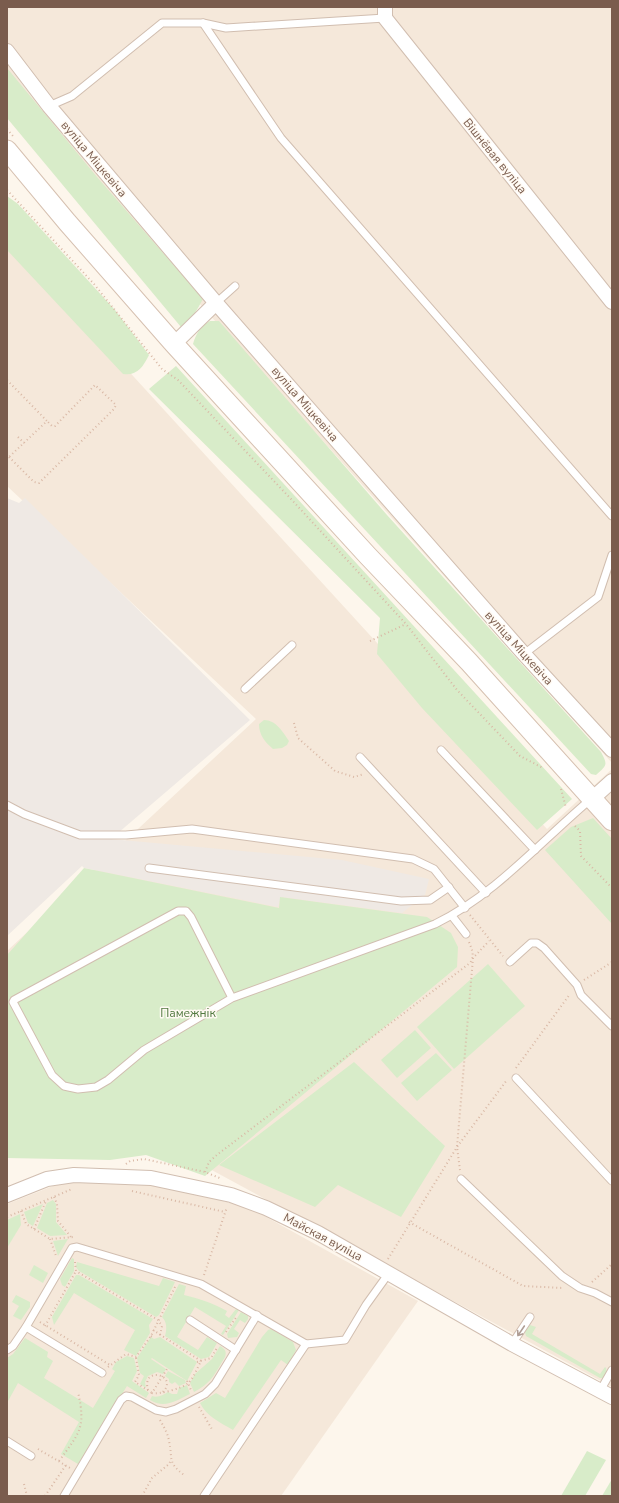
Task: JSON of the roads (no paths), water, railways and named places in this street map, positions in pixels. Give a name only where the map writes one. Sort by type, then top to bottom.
[{"type":"street","name":"Вішнёвая вуліца","points":[[385,12],[612,302]]},
{"type":"street","name":"вуліца Міцкевіча","points":[[7,51],[49,106],[216,303],[524,654],[612,750]]},
{"type":"street","points":[[9,158],[174,344],[368,556],[468,662],[556,774],[592,798],[612,821]]},
{"type":"street","points":[[174,344],[216,303]]},
{"type":"street","points":[[592,798],[612,781]]},
{"type":"street","name":"Майская вуліца","points":[[7,1195],[47,1179],[74,1175],[151,1178],[231,1195],[266,1208],[318,1233],[512,1344],[606,1394]]},
{"type":"lane","points":[[49,106],[72,96],[162,23],[203,23],[226,28],[385,12]]},
{"type":"lane","points":[[203,23],[281,138],[612,516]]},
{"type":"lane","points":[[216,303],[235,286]]},
{"type":"lane","points":[[524,654],[598,597],[612,555]]},
{"type":"lane","points":[[245,689],[292,645]]},
{"type":"lane","points":[[441,750],[535,850]]},
{"type":"lane","points":[[360,757],[486,893]]},
{"type":"lane","points":[[232,998],[191,917],[186,911],[178,911],[14,1000],[14,1002],[52,1075],[64,1086],[78,1089],[96,1087],[108,1080],[144,1050],[232,998],[435,924],[452,916],[486,893],[592,798]]},
{"type":"lane","points":[[7,805],[24,814],[80,835],[126,836],[192,829],[413,859],[434,869],[465,908]]},
{"type":"lane","points":[[149,868],[402,901],[430,900],[449,887]]},
{"type":"lane","points":[[452,916],[466,934]]},
{"type":"lane","points":[[510,962],[531,943],[537,943],[544,948],[577,985],[581,995],[612,1026]]},
{"type":"lane","points":[[514,1076],[612,1181]]},
{"type":"lane","points":[[462,1179],[562,1276],[580,1288],[595,1293],[612,1302]]},
{"type":"lane","points":[[7,1350],[13,1346],[26,1327],[72,1248],[77,1247],[201,1284],[306,1344],[345,1340],[385,1271]]},
{"type":"lane","points":[[64,1496],[121,1400],[126,1396],[132,1397],[156,1410],[166,1412],[176,1409],[211,1390],[257,1315]]},
{"type":"lane","points":[[512,1344],[530,1317]]},
{"type":"lane","points":[[190,1320],[236,1350]]},
{"type":"lane","points":[[26,1327],[102,1373]]},
{"type":"lane","points":[[204,1496],[306,1344]]},
{"type":"lane","points":[[606,1394],[612,1370]]},
{"type":"lane","points":[[7,1441],[31,1456]]},
{"type":"park label","name":"Памежнік","points":[[188,1013]]}]
